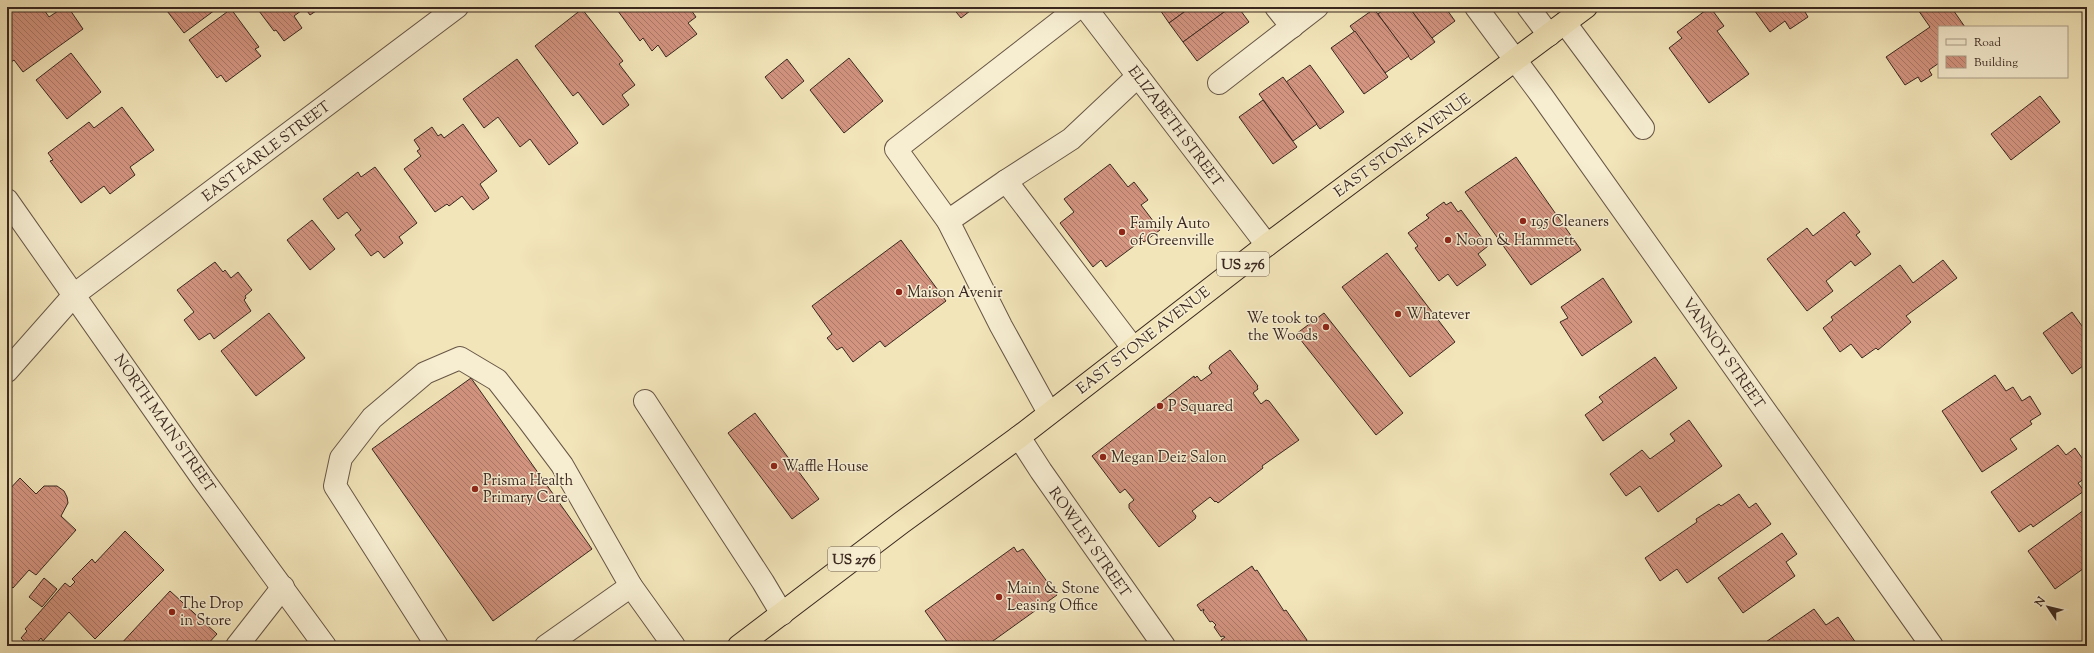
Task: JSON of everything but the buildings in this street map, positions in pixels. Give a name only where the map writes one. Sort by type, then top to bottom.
[{"type":"highway","name":"EAST STONE AVENUE","points":[[739,646],[901,523],[1019,437],[1266,245],[1586,7]]},
{"type":"street","name":"EAST EARLE STREET","points":[[7,371],[75,294],[457,7]]},
{"type":"street","points":[[1049,413],[1001,326],[948,221],[896,149],[1079,7]]},
{"type":"street","name":"ELIZABETH STREET","points":[[1085,7],[1266,245]]},
{"type":"street","points":[[1276,7],[1292,27]]},
{"type":"street","points":[[1219,83],[1317,7]]},
{"type":"street","name":"VANNOY STREET","points":[[1476,7],[1516,60],[1932,646]]},
{"type":"street","points":[[1528,7],[1557,29],[1643,128]]},
{"type":"street","points":[[948,221],[1071,139],[1138,76]]},
{"type":"street","points":[[1006,181],[1133,348]]},
{"type":"street","name":"NORTH MAIN STREET","points":[[7,200],[75,294],[202,478],[325,646]]},
{"type":"street","points":[[437,646],[335,486],[341,458],[372,418],[425,373],[460,358],[497,380],[529,421],[562,466],[631,586],[674,646]]},
{"type":"street","points":[[645,401],[763,582],[782,614]]},
{"type":"street","name":"ROWLEY STREET","points":[[1019,437],[1041,472],[1164,646]]},
{"type":"street","points":[[546,646],[631,586]]},
{"type":"street","points":[[237,646],[283,588]]},
{"type":"place","name":"195 Cleaners","points":[[1523,221]]},
{"type":"place","name":"Family Auto of Greenville","points":[[1122,232]]},
{"type":"place","name":"Noon & Hammett","points":[[1448,240]]},
{"type":"place","name":"Maison Avenir","points":[[899,292]]},
{"type":"place","name":"Whatever","points":[[1398,314]]},
{"type":"place","name":"We took to the Woods","points":[[1326,327]]},
{"type":"place","name":"P Squared","points":[[1160,406]]},
{"type":"place","name":"Megan Deiz Salon","points":[[1103,457]]},
{"type":"place","name":"Waffle House","points":[[774,466]]},
{"type":"place","name":"Prisma Health Primary Care","points":[[475,489]]},
{"type":"place","name":"Main & Stone Leasing Office","points":[[999,597]]},
{"type":"place","name":"The Drop in Store","points":[[172,612]]}]
